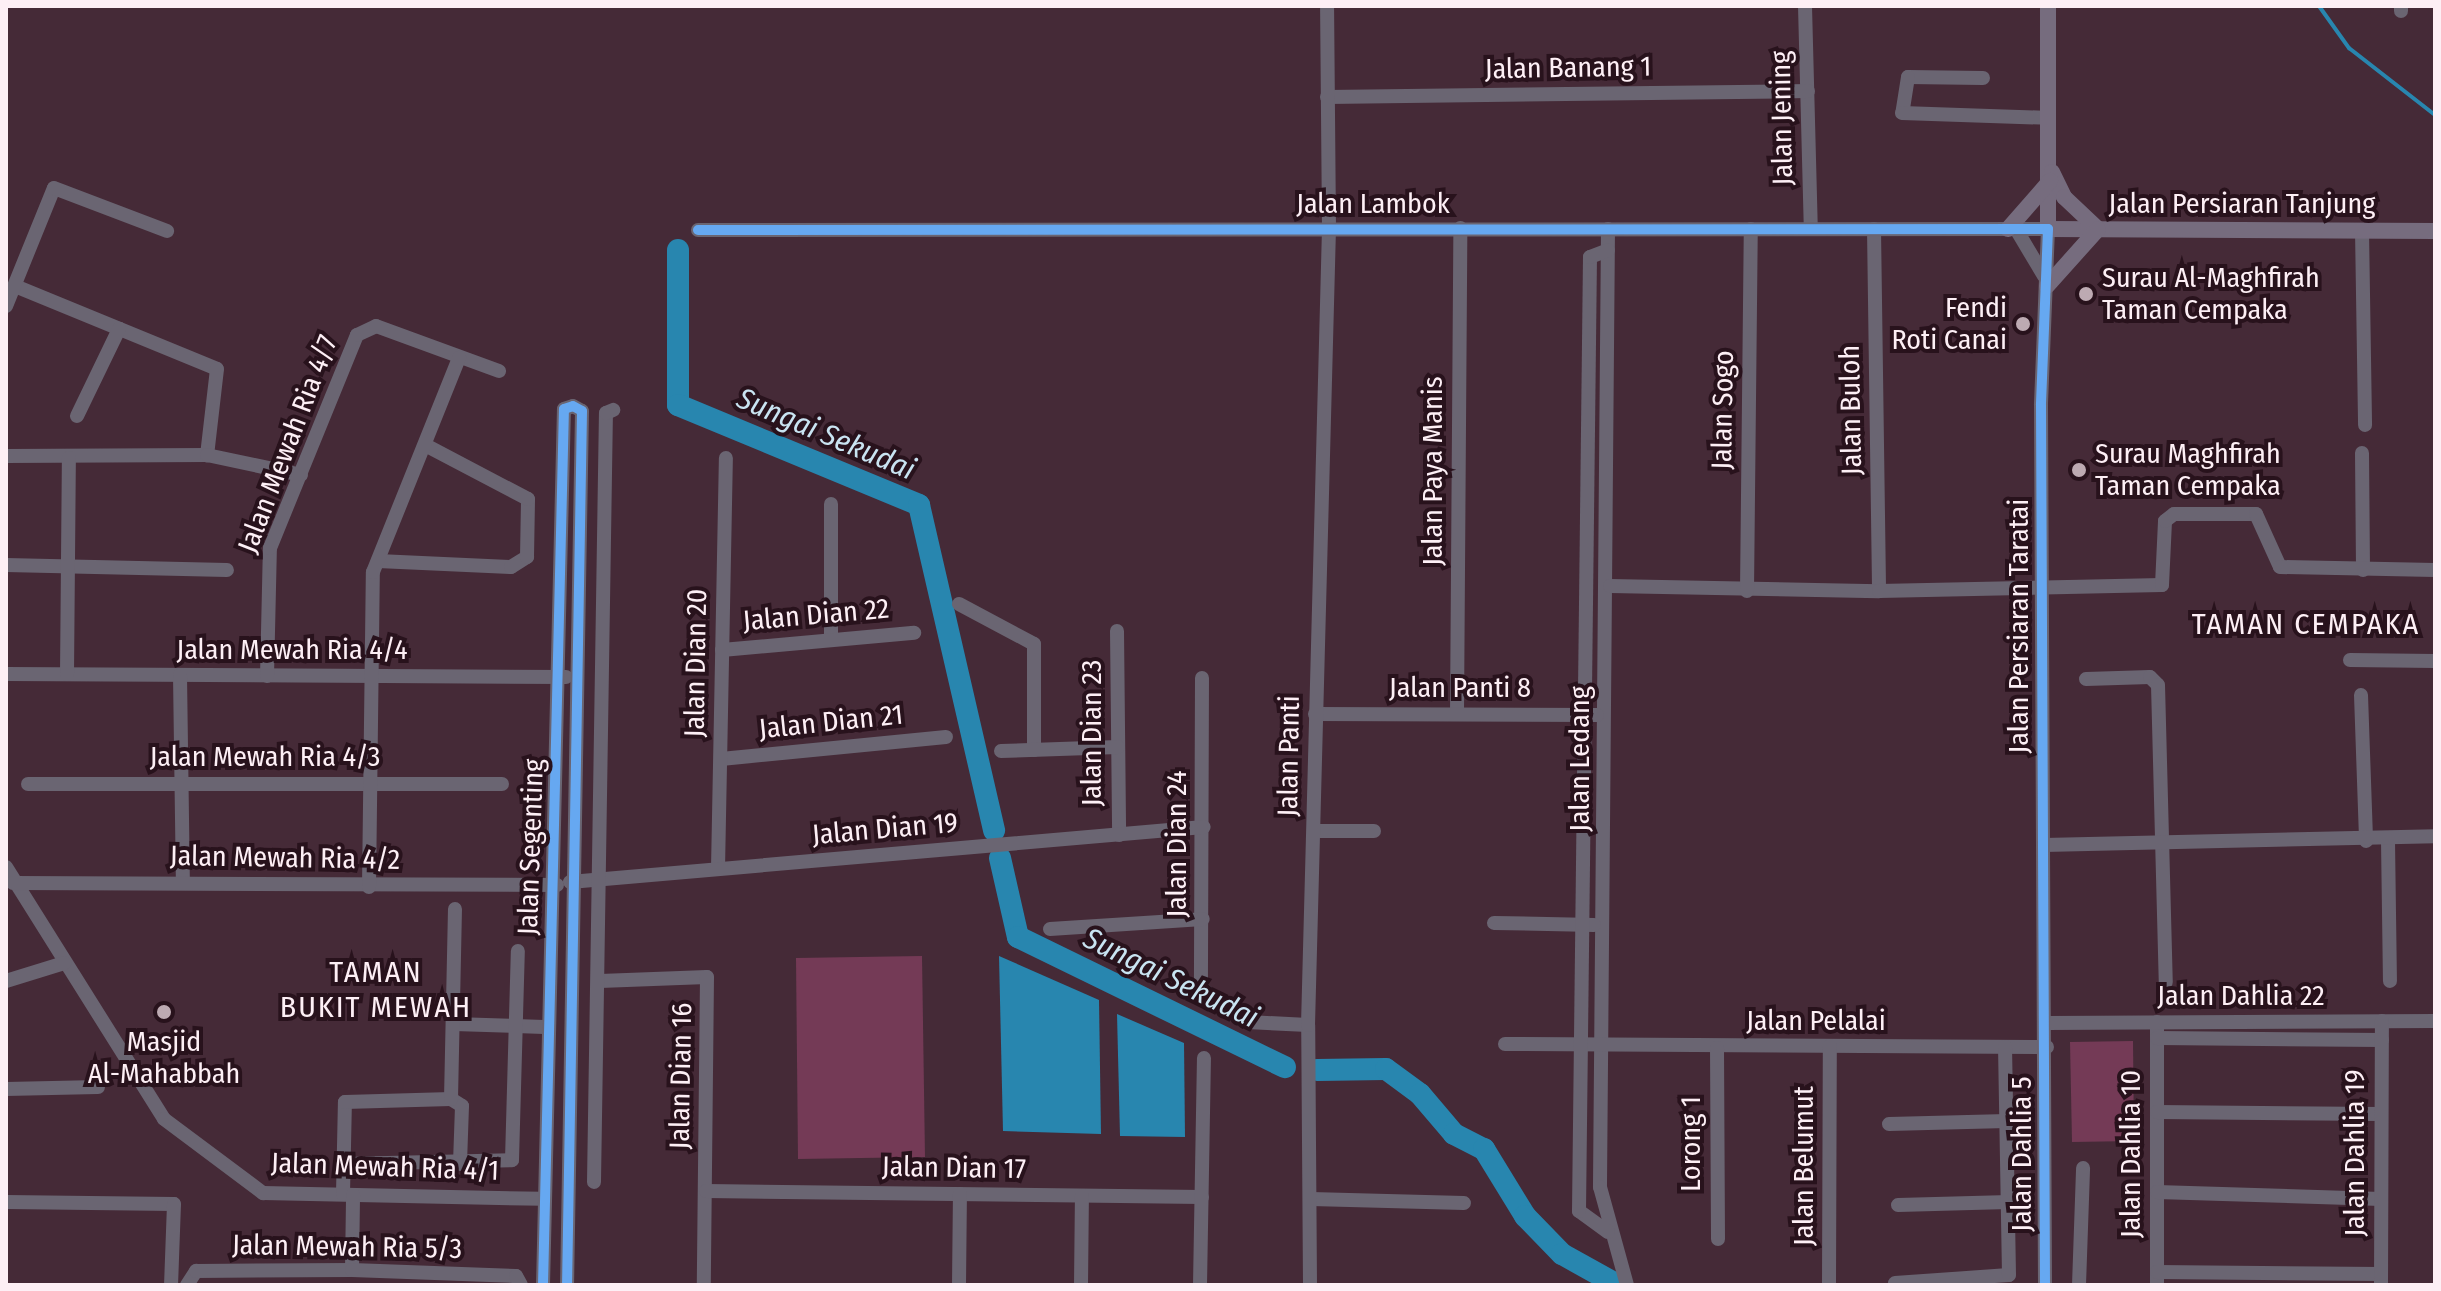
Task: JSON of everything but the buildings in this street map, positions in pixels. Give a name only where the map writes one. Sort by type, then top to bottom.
[{"type":"main road","points":[[2048,6],[2048,229]]},
{"type":"main road","points":[[2012,229],[2050,173]]},
{"type":"main road","points":[[2047,286],[2098,229],[2064,197],[2050,173]]},
{"type":"main road","name":"Jalan Persiaran Tanjung","points":[[2048,229],[2435,231]]},
{"type":"street","name":"Jalan Panti","points":[[1310,1285],[1308,1025],[1329,228],[1327,6]]},
{"type":"street","name":"Jalan Jening","points":[[1805,6],[1811,229]]},
{"type":"street","points":[[1983,78],[1908,77],[1902,113],[2049,118]]},
{"type":"street","name":"Jalan Banang 1","points":[[1327,97],[1808,91]]},
{"type":"street","points":[[6,306],[51,190],[61,186],[167,231]]},
{"type":"street","name":"Jalan Paya Manis","points":[[1457,713],[1460,228]]},
{"type":"street","name":"Jalan Ledang","points":[[1608,229],[1610,586],[1605,716],[1606,926],[1594,1045],[1600,1187],[1608,1232],[1627,1285]]},
{"type":"street","name":"Jalan Sogo","points":[[1747,591],[1751,229]]},
{"type":"street","name":"Jalan Buloh","points":[[1874,229],[1879,591]]},
{"type":"street","points":[[2012,229],[2047,286]]},
{"type":"street","name":"Jalan Lambok","points":[[698,230],[2048,229]]},
{"type":"street","name":"Jalan Persiaran Taratai","points":[[2047,1023],[2043,590],[2048,229]]},
{"type":"street","points":[[2362,230],[2365,425]]},
{"type":"street","points":[[1608,250],[1590,257],[1587,925],[1594,1045],[1579,1211],[1608,1232]]},
{"type":"street","points":[[15,286],[217,369],[207,455]]},
{"type":"street","name":"Jalan Mewah Ria 4/7","points":[[267,676],[266,567],[363,328],[376,326],[499,371]]},
{"type":"street","points":[[77,416],[119,329]]},
{"type":"street","points":[[369,887],[372,676],[378,561],[427,446],[459,358]]},
{"type":"street","name":"Jalan Segenting","points":[[543,1285],[542,1199],[547,1068],[544,1027],[563,883],[578,677],[582,411],[564,409],[559,677],[563,883],[573,1062],[567,1285]]},
{"type":"street","points":[[594,1182],[600,981],[606,413],[613,410]]},
{"type":"street","points":[[378,561],[511,567],[527,557],[528,499],[427,446]]},
{"type":"street","points":[[2362,453],[2363,570]]},
{"type":"street","points":[[6,456],[207,455],[301,475]]},
{"type":"street","points":[[67,674],[69,458]]},
{"type":"street","name":"Jalan Dian 20","points":[[718,869],[726,458]]},
{"type":"street","points":[[831,504],[831,640]]},
{"type":"street","points":[[1610,586],[1747,591],[1879,591],[2043,590],[2162,585],[2165,521],[2174,514],[2256,514],[2280,567],[2435,570]]},
{"type":"street","points":[[6,565],[227,570]]},
{"type":"street","points":[[959,604],[1034,644],[1034,750]]},
{"type":"street","name":"Jalan Dian 23","points":[[1117,631],[1119,835]]},
{"type":"street","name":"Jalan Dian 22","points":[[722,650],[914,633]]},
{"type":"street","points":[[2350,660],[2435,661]]},
{"type":"street","name":"Jalan Mewah Ria 4/4","points":[[6,674],[578,677]]},
{"type":"street","points":[[180,675],[183,881]]},
{"type":"street","points":[[2086,679],[2150,677],[2158,685],[2166,982]]},
{"type":"street","name":"Jalan Dian 24","points":[[1202,678],[1203,919],[1207,999],[1247,1022],[1308,1025]]},
{"type":"street","points":[[2361,695],[2366,841]]},
{"type":"street","name":"Jalan Panti 8","points":[[1315,714],[1605,716]]},
{"type":"street","name":"Jalan Dian 21","points":[[721,759],[946,737]]},
{"type":"street","points":[[1001,751],[1118,747]]},
{"type":"street","name":"Jalan Mewah Ria 4/3","points":[[28,784],[502,784]]},
{"type":"street","name":"Jalan Dian 19","points":[[563,883],[1204,827]]},
{"type":"street","points":[[1314,831],[1374,831]]},
{"type":"street","points":[[2044,845],[2388,841],[2435,836]]},
{"type":"street","points":[[2388,841],[2390,981]]},
{"type":"street","name":"Jalan Mewah Ria 4/1","points":[[6,867],[64,963],[174,1130],[263,1193],[542,1199]]},
{"type":"street","name":"Jalan Mewah Ria 4/2","points":[[13,883],[183,881],[369,887],[563,883]]},
{"type":"street","points":[[451,1099],[455,909]]},
{"type":"street","points":[[1050,929],[1203,919]]},
{"type":"street","points":[[1494,923],[1606,926]]},
{"type":"street","points":[[342,1164],[460,1164],[512,1160],[518,951]]},
{"type":"street","points":[[6,981],[64,963]]},
{"type":"street","name":"Jalan Dian 16","points":[[600,981],[707,977],[704,1285]]},
{"type":"street","name":"Jalan Dahlia 19","points":[[2381,1279],[2382,1021]]},
{"type":"street","name":"Jalan Dahlia 22","points":[[2047,1023],[2435,1021]]},
{"type":"street","name":"Jalan Dahlia 10","points":[[2157,1022],[2157,1278]]},
{"type":"street","name":"Jalan Dahlia 5","points":[[2045,1285],[2047,1023]]},
{"type":"street","points":[[454,1024],[544,1027]]},
{"type":"street","points":[[2157,1038],[2382,1040]]},
{"type":"street","name":"Jalan Pelalai","points":[[1505,1044],[1717,1048],[2047,1047]]},
{"type":"street","name":"Jalan Belumut","points":[[1829,1285],[1830,1046]]},
{"type":"street","points":[[1895,1283],[2004,1279],[2011,1269],[2005,1047]]},
{"type":"street","name":"Lorong 1","points":[[1717,1048],[1718,1239]]},
{"type":"street","points":[[1200,1285],[1204,1058]]},
{"type":"street","points":[[547,1068],[559,1080],[573,1062]]},
{"type":"street","points":[[6,1089],[98,1087]]},
{"type":"street","points":[[352,1270],[348,1194],[342,1164],[345,1102],[451,1099],[462,1106],[460,1164]]},
{"type":"street","points":[[2157,1112],[2381,1114]]},
{"type":"street","points":[[1889,1124],[2007,1121]]},
{"type":"street","points":[[544,1139],[559,1123],[572,1141]]},
{"type":"street","points":[[2079,1285],[2083,1168]]},
{"type":"street","name":"Jalan Dian 17","points":[[706,1191],[1202,1197]]},
{"type":"street","points":[[2157,1192],[2381,1199]]},
{"type":"street","points":[[959,1285],[960,1194]]},
{"type":"street","points":[[1081,1285],[1082,1196]]},
{"type":"street","points":[[1311,1199],[1464,1203]]},
{"type":"street","points":[[6,1202],[174,1204],[171,1285]]},
{"type":"street","points":[[1898,1205],[2009,1202]]},
{"type":"street","name":"Jalan Mewah Ria 5/3","points":[[187,1285],[196,1271],[352,1270],[519,1281]]},
{"type":"street","points":[[2157,1278],[2381,1279]]},
{"type":"shaded area","points":[[922,956],[925,1157],[798,1159],[796,958]]},
{"type":"shaded area","points":[[2133,1041],[2134,1141],[2072,1142],[2070,1042]]},
{"type":"water","points":[[999,956],[1099,1000],[1101,1134],[1003,1131]]},
{"type":"water","points":[[1117,1014],[1184,1043],[1185,1137],[1120,1136]]},
{"type":"waterway","points":[[2319,6],[2349,48],[2435,115]]},
{"type":"waterway","name":"Sungai Sekudai","points":[[678,250],[678,405],[919,505],[994,830]]},
{"type":"waterway","name":"Sungai Sekudai","points":[[1000,858],[1018,937],[1285,1067]]},
{"type":"waterway","name":"Sungai Sekudai","points":[[1317,1070],[1386,1069],[1420,1094],[1454,1134],[1484,1149],[1525,1216],[1562,1254],[1616,1284]]},
{"type":"cycle path","points":[[698,230],[2048,229],[2041,405],[2045,1285]]},
{"type":"cycle path","points":[[543,1285],[564,409],[573,406],[582,411],[567,1285]]},
{"type":"place","name":"Surau Al-Maghfirah Taman Cempaka","points":[[2086,294]]},
{"type":"place","name":"Fendi Roti Canai","points":[[2023,324]]},
{"type":"place","name":"Surau Maghfirah Taman Cempaka","points":[[2079,470]]},
{"type":"place","name":"Masjid Al-Mahabbah","points":[[164,1012]]},
{"type":"district","name":"TAMAN CEMPAKA","points":[[2306,624]]},
{"type":"district","name":"TAMAN BUKIT MEWAH","points":[[376,989]]}]
